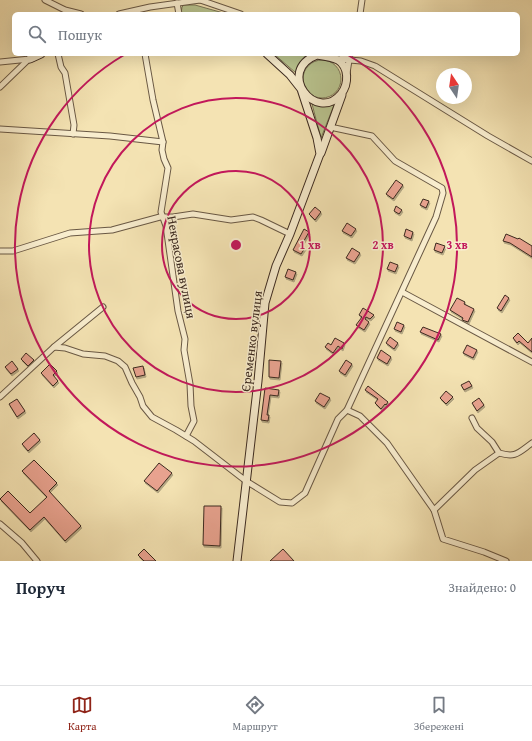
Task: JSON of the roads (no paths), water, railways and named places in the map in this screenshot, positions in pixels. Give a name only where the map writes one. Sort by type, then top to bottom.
[{"type":"street","points":[[45,0],[65,12]]},
{"type":"street","points":[[146,11],[178,3],[200,0],[235,12]]},
{"type":"street","points":[[360,12],[362,0]]},
{"type":"street","points":[[178,3],[179,12]]},
{"type":"street","points":[[0,62],[32,56]]},
{"type":"street","points":[[0,87],[32,56]]},
{"type":"street","points":[[58,56],[59,62],[65,72],[74,126],[73,134]]},
{"type":"street","name":"Некрасова вулиця","points":[[144,56],[153,100],[164,142],[162,150],[168,168],[161,212],[166,226],[178,311],[185,339],[184,350],[194,421],[186,436]]},
{"type":"street","points":[[269,56],[290,75],[311,99],[324,102],[337,98],[343,91],[347,78],[350,57]]},
{"type":"street","points":[[316,56],[305,63],[299,75],[301,89],[317,138],[320,154]]},
{"type":"street","points":[[325,56],[350,57],[375,66],[488,136],[532,161]]},
{"type":"street","points":[[338,57],[343,65],[347,78]]},
{"type":"street","name":"Єременко вулиця","points":[[236,561],[265,303],[276,266],[290,234],[343,91]]},
{"type":"street","points":[[54,347],[64,348],[83,354],[105,356],[118,361],[125,367],[143,406],[152,417],[186,436],[246,481],[280,502],[292,503],[305,493],[338,419],[347,410],[402,292],[436,217],[443,193],[442,188],[395,161],[372,136],[330,127]]},
{"type":"street","points":[[0,129],[164,142]]},
{"type":"street","points":[[0,251],[13,251],[70,233],[112,230],[163,217],[194,214],[231,220],[253,217],[290,234]]},
{"type":"street","points":[[402,292],[532,362]]},
{"type":"street","points":[[0,397],[54,347],[103,306]]},
{"type":"street","points":[[347,410],[360,416],[388,444],[434,510],[443,539],[484,552],[506,561]]},
{"type":"street","points":[[472,418],[477,428],[492,442],[499,453],[515,455],[532,443]]},
{"type":"street","points":[[434,510],[475,470],[499,453]]},
{"type":"street","points":[[0,524],[22,543],[37,561]]}]
